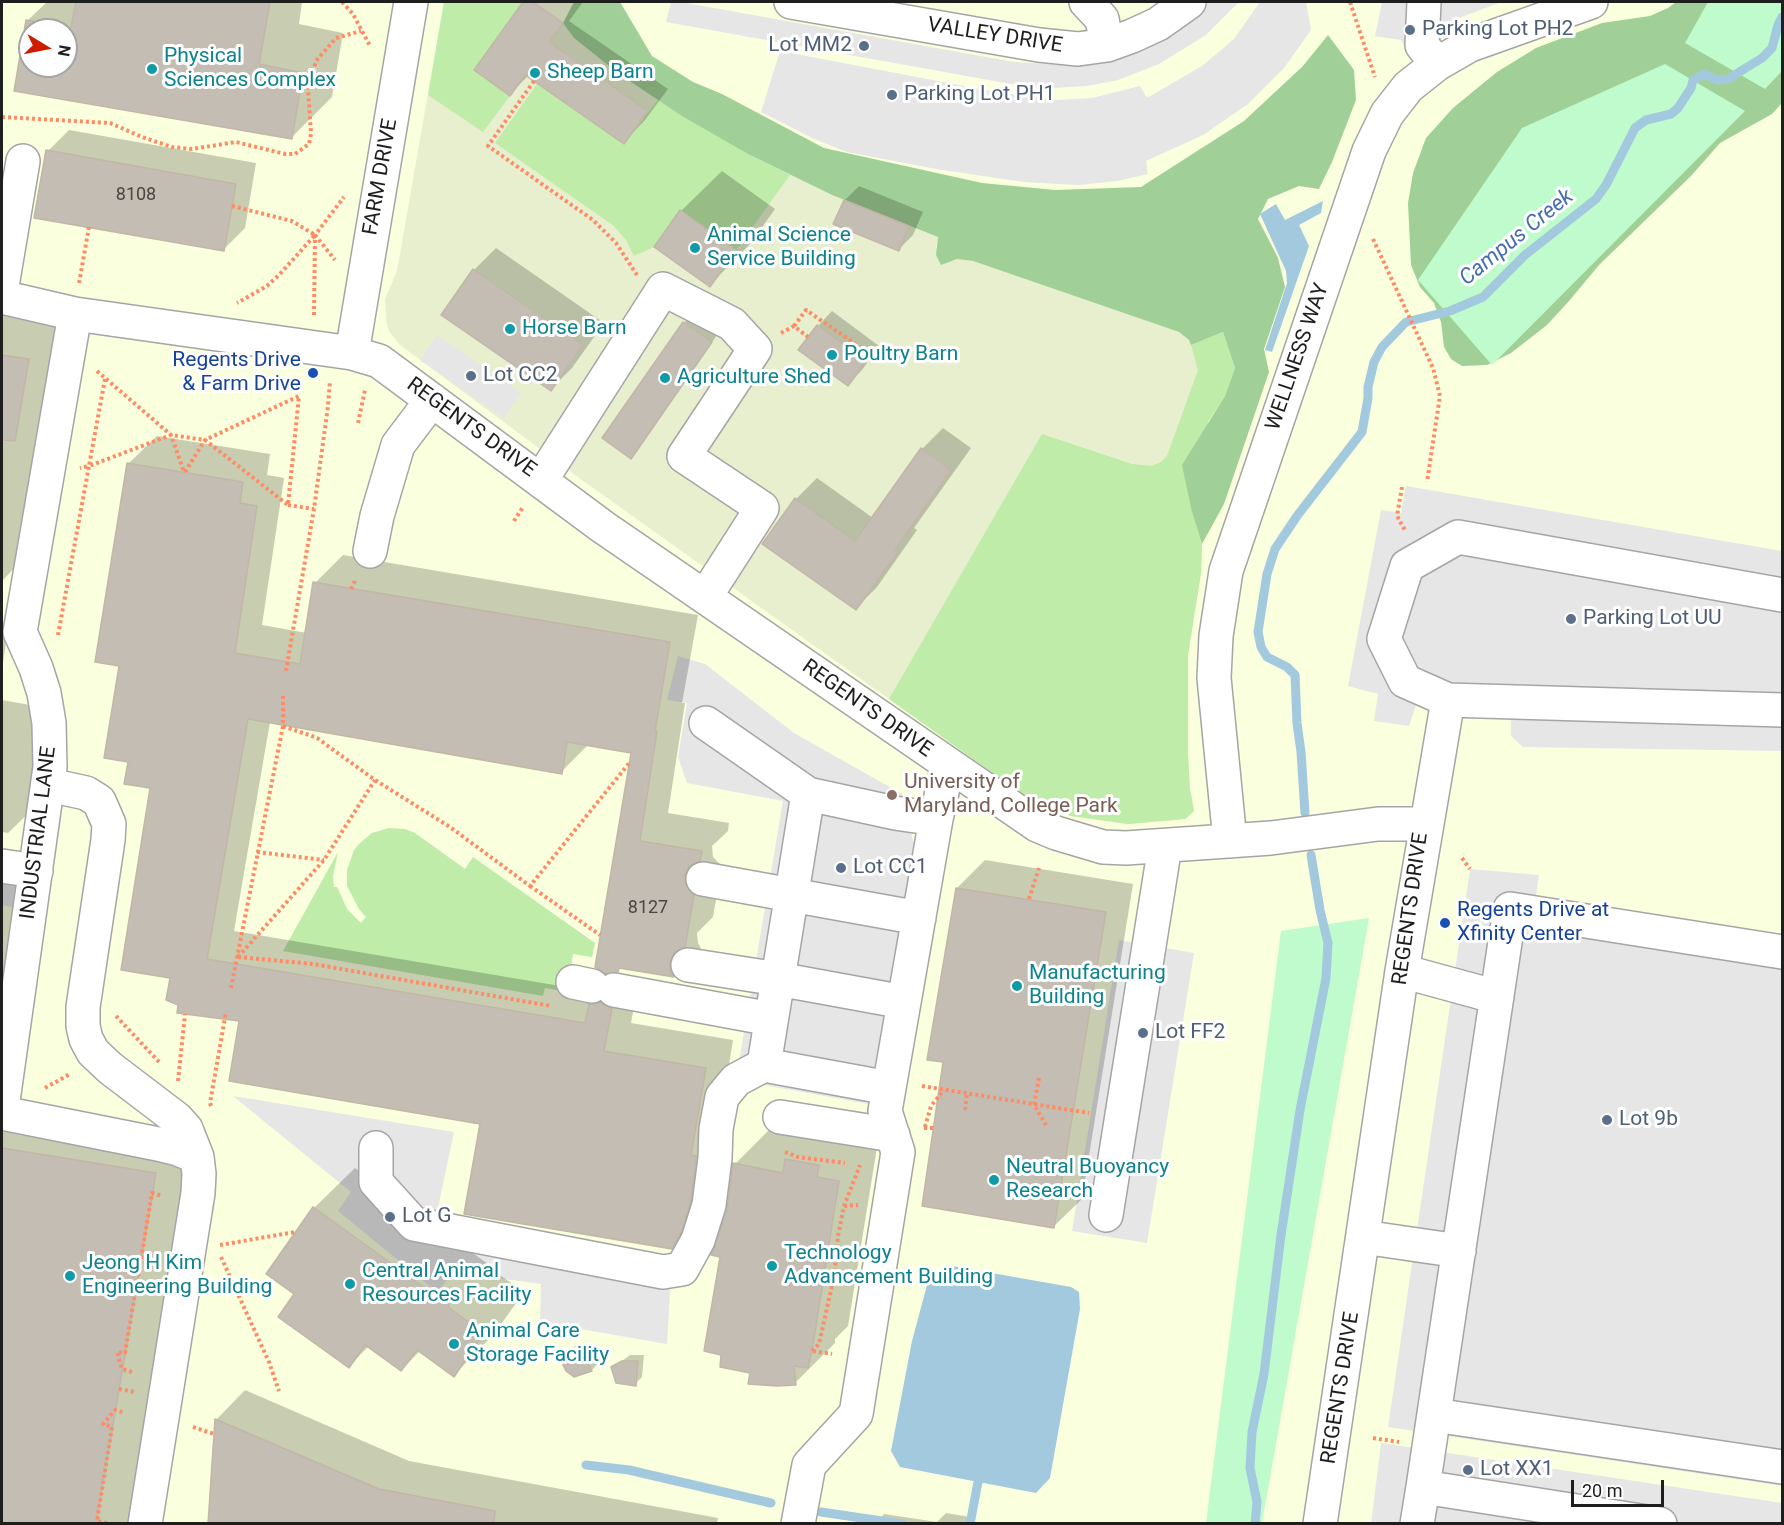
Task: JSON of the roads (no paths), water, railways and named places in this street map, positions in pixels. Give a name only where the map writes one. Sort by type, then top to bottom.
[{"type":"street","name":"FARM DRIVE","points":[[350,369],[411,2]]},
{"type":"street","name":"VALLEY DRIVE","points":[[791,2],[1039,45],[1078,49],[1107,45],[1158,24],[1189,2]]},
{"type":"street","points":[[1086,2],[1102,19],[1107,45]]},
{"type":"street","points":[[1424,2],[1422,45],[1437,64]]},
{"type":"street","name":"WELLNESS WAY","points":[[1230,841],[1214,678],[1216,636],[1226,571],[1369,151],[1387,114],[1408,87],[1437,64],[1470,45],[1591,2]]},
{"type":"street","points":[[2,286],[23,161]]},
{"type":"street","points":[[541,480],[663,289],[732,324],[755,349],[684,456],[762,508],[705,597]]},
{"type":"street","name":"REGENTS DRIVE","points":[[2,297],[77,301],[350,369],[378,361],[603,526],[948,765],[1037,825],[1056,833],[1103,847],[1126,848],[1271,838],[1378,824],[1427,824],[1402,971],[1320,1524]]},
{"type":"street","name":"INDUSTRIAL LANE","points":[[2,1108],[49,785],[51,750],[46,709],[36,668],[11,630],[47,474],[77,301]]},
{"type":"street","points":[[370,551],[377,516],[398,445],[432,400]]},
{"type":"street","points":[[1782,595],[1458,537],[1407,566],[1384,639],[1405,681],[1448,700],[1782,710]]},
{"type":"street","points":[[1427,824],[1448,700]]},
{"type":"street","points":[[706,723],[808,794],[895,813],[936,819]]},
{"type":"street","points":[[798,1524],[808,1465],[856,1414],[895,1148],[885,1111],[936,819],[948,765]]},
{"type":"street","points":[[49,785],[86,793],[99,801],[109,824],[83,1007],[82,1026],[86,1040],[93,1052],[110,1068],[177,1119],[186,1129],[197,1157],[200,1174],[145,1524]]},
{"type":"street","points":[[764,1065],[808,794]]},
{"type":"street","points":[[1106,1215],[1165,846]]},
{"type":"street","points":[[2,866],[36,871]]},
{"type":"street","points":[[703,879],[919,918]]},
{"type":"street","points":[[1417,1524],[1510,909],[1782,952]]},
{"type":"street","points":[[688,965],[778,978],[904,1002]]},
{"type":"street","points":[[1402,971],[1497,997]]},
{"type":"street","points":[[593,986],[771,1019]]},
{"type":"street","points":[[376,1149],[376,1182],[414,1224],[663,1272],[682,1269],[698,1240],[709,1205],[716,1129],[722,1097],[736,1080],[764,1065],[889,1088]]},
{"type":"street","points":[[2,1113],[158,1144],[197,1157]]},
{"type":"street","points":[[780,1117],[895,1148]]},
{"type":"street","points":[[1363,1237],[1459,1251]]},
{"type":"street","points":[[1434,1415],[1782,1467]]},
{"type":"street","points":[[1423,1487],[1509,1512],[1660,1524]]},
{"type":"water","points":[[1323,201],[1321,213],[1299,225],[1309,246],[1272,352],[1265,350],[1287,283],[1286,271],[1260,214],[1276,204],[1285,220]]},
{"type":"water","points":[[952,1266],[1071,1287],[1079,1292],[1080,1309],[1050,1478],[1036,1493],[900,1467],[891,1451],[912,1341],[930,1274]]},
{"type":"waterway","name":"Campus Creek","points":[[1305,813],[1295,675],[1287,667],[1267,657],[1261,647],[1258,632],[1267,574],[1275,549],[1297,516],[1362,432],[1368,387],[1374,362],[1382,347],[1406,322],[1450,311],[1483,297],[1525,255],[1596,199],[1606,185],[1635,128],[1646,120],[1671,114],[1678,108],[1691,88],[1693,80],[1705,74],[1717,80],[1728,79],[1762,58],[1772,48],[1782,17]]},
{"type":"waterway","points":[[1255,1524],[1257,1502],[1250,1468],[1252,1432],[1264,1374],[1281,1235],[1300,1110],[1326,978],[1328,943],[1311,855]]},
{"type":"waterway","points":[[586,1465],[629,1470],[771,1503]]},
{"type":"waterway","points":[[970,1524],[978,1482]]},
{"type":"waterway","points":[[821,1512],[902,1524]]},
{"type":"place","name":"Parking Lot PH2","points":[[1410,30]]},
{"type":"place","name":"Lot MM2","points":[[864,46]]},
{"type":"place","name":"Physical Sciences Complex","points":[[152,69]]},
{"type":"place","name":"Sheep Barn","points":[[535,73]]},
{"type":"place","name":"Parking Lot PH1","points":[[892,95]]},
{"type":"place","name":"Animal Science Service Building","points":[[695,248]]},
{"type":"place","name":"Horse Barn","points":[[510,329]]},
{"type":"place","name":"Poultry Barn","points":[[832,355]]},
{"type":"place","name":"Regents Drive & Farm Drive","points":[[313,373]]},
{"type":"place","name":"Lot CC2","points":[[471,376]]},
{"type":"place","name":"Agriculture Shed","points":[[665,378]]},
{"type":"place","name":"Parking Lot UU","points":[[1571,619]]},
{"type":"place","name":"University of Maryland, College Park","points":[[892,795]]},
{"type":"place","name":"Lot CC1","points":[[841,868]]},
{"type":"place","name":"Regents Drive at Xfinity Center","points":[[1445,923]]},
{"type":"place","name":"Manufacturing Building","points":[[1017,986]]},
{"type":"place","name":"Lot FF2","points":[[1143,1033]]},
{"type":"place","name":"Lot 9b","points":[[1607,1120]]},
{"type":"place","name":"Neutral Buoyancy Research","points":[[994,1180]]},
{"type":"place","name":"Lot G","points":[[390,1217]]},
{"type":"place","name":"Technology Advancement Building","points":[[772,1266]]},
{"type":"place","name":"Jeong H Kim Engineering Building","points":[[70,1276]]},
{"type":"place","name":"Central Animal Resources Facility","points":[[350,1284]]},
{"type":"place","name":"Animal Care Storage Facility","points":[[454,1344]]},
{"type":"place","name":"Lot XX1","points":[[1468,1470]]}]
